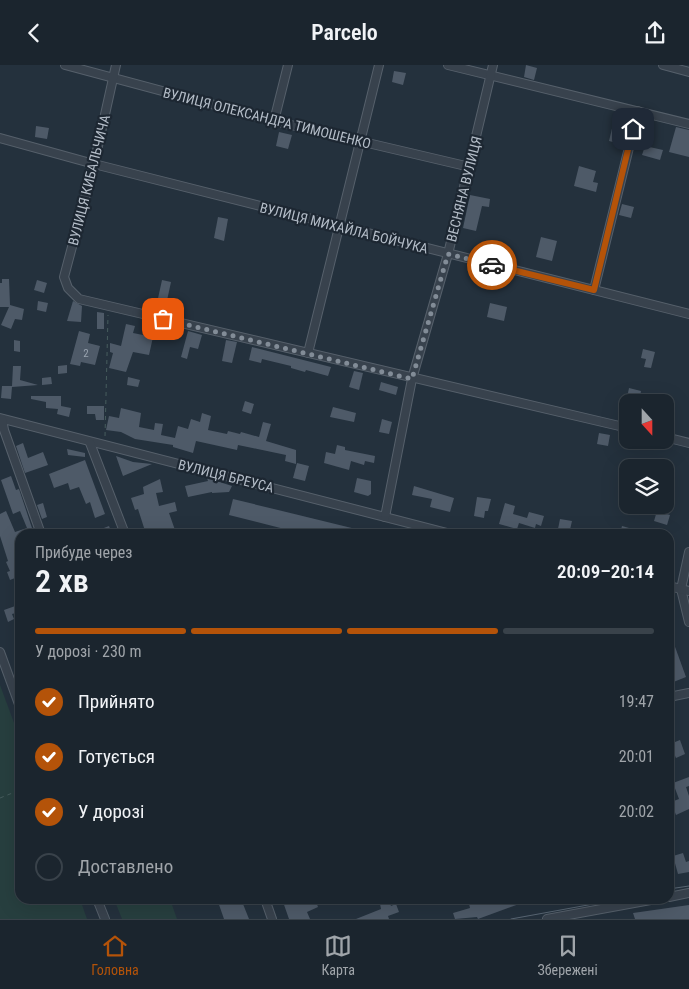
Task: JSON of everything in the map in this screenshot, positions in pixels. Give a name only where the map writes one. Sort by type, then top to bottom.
[{"type":"street","name":"ВУЛИЦЯ ОЛЕКСАНДРА ТИМОШЕНКО","points":[[66,65],[274,121],[470,167]]},
{"type":"street","name":"ВУЛИЦЯ КИБАЛЬЧИЧА","points":[[108,306],[79,299],[72,293],[64,277],[94,164],[116,65]]},
{"type":"street","points":[[274,121],[288,65]]},
{"type":"street","points":[[308,353],[379,65]]},
{"type":"street","points":[[448,65],[689,124]]},
{"type":"street","name":"ВЕСНЯНА ВУЛИЦЯ","points":[[385,517],[412,379],[448,254],[493,65]]},
{"type":"street","points":[[663,65],[689,71]]},
{"type":"street","points":[[594,290],[638,111]]},
{"type":"street","name":"ВУЛИЦЯ МИХАЙЛА БОЙЧУКА","points":[[0,138],[339,227],[689,314]]},
{"type":"street","points":[[108,306],[619,427]]},
{"type":"street","points":[[1,418],[39,529]]},
{"type":"street","name":"ВУЛИЦЯ БРЕУСА","points":[[1,418],[90,443],[385,517],[425,529]]},
{"type":"street","points":[[674,439],[689,443]]},
{"type":"street","points":[[90,443],[122,529]]},
{"type":"street","points":[[689,552],[685,590],[689,622]]},
{"type":"street","points":[[0,652],[15,693]]},
{"type":"street","points":[[674,696],[689,693]]},
{"type":"street","points":[[674,896],[689,893]]},
{"type":"street","points":[[99,904],[105,919]]},
{"type":"street","points":[[267,904],[272,919]]},
{"type":"street","points":[[546,919],[629,904]]},
{"type":"street","points":[[591,911],[593,919]]},
{"type":"path","points":[[105,446],[108,306]]},
{"type":"path","points":[[0,798],[15,792]]},
{"type":"green space","points":[[0,685],[15,726],[15,904],[82,904],[87,919],[0,919]]},
{"type":"green space","points":[[116,904],[172,904],[177,919],[122,919]]},
{"type":"building","points":[[526,65],[537,68],[534,80],[524,77]]},
{"type":"building","points":[[394,71],[406,73],[403,85],[392,82]]},
{"type":"building","points":[[616,112],[628,115],[621,144],[609,141]]},
{"type":"building","points":[[36,126],[49,128],[47,139],[35,137]]},
{"type":"building","points":[[676,127],[689,130],[689,157],[669,152]]},
{"type":"building","points":[[279,132],[292,135],[288,149],[276,146]]},
{"type":"building","points":[[645,146],[663,150],[660,160],[642,155]]},
{"type":"building","points":[[579,166],[596,171],[593,182],[598,183],[596,192],[574,186]]},
{"type":"building","points":[[470,195],[490,199],[489,207],[482,206],[476,231],[463,228]]},
{"type":"building","points":[[622,204],[634,207],[631,218],[619,215]]},
{"type":"building","points":[[218,217],[228,219],[224,241],[214,238]]},
{"type":"building","points":[[541,237],[557,241],[552,261],[536,257]]},
{"type":"building","points":[[2,279],[9,279],[10,305],[24,309],[22,320],[15,319],[11,329],[1,325],[9,307],[0,307],[0,283],[2,283]]},
{"type":"building","points":[[37,280],[47,283],[44,293],[34,290]]},
{"type":"building","points":[[162,280],[171,282],[166,305],[157,303]]},
{"type":"building","points":[[38,301],[48,303],[46,312],[37,310]]},
{"type":"building","points":[[73,301],[82,306],[81,322],[67,321]]},
{"type":"building","points":[[490,303],[507,307],[504,321],[487,317]]},
{"type":"building","points":[[97,312],[104,313],[104,329],[97,329]]},
{"type":"building","points":[[157,323],[168,326],[165,339],[154,337]]},
{"type":"building","points":[[126,324],[135,326],[133,333],[153,337],[149,355],[133,352],[126,372],[109,368],[113,353],[110,352],[110,343],[121,346]]},
{"type":"building","points":[[79,331],[90,334],[88,343],[100,346],[95,365],[81,362],[80,366],[70,364]]},
{"type":"building","points":[[188,331],[202,335],[198,349],[190,347],[187,359],[181,357]]},
{"type":"building","points":[[14,340],[20,341],[20,352],[14,351]]},
{"type":"building","points":[[226,340],[237,342],[232,363],[222,361]]},
{"type":"building","points":[[252,347],[331,367],[328,376],[306,370],[305,372],[291,368],[291,366],[262,359],[261,363],[249,360]]},
{"type":"building","points":[[643,349],[655,352],[651,368],[644,367],[646,359],[641,358]]},
{"type":"building","points":[[67,365],[67,373],[58,374],[58,366]]},
{"type":"building","points":[[13,366],[21,366],[20,380],[38,385],[12,387],[11,399],[1,398],[2,386],[12,386]]},
{"type":"building","points":[[354,371],[363,373],[359,390],[349,387]]},
{"type":"building","points":[[51,377],[52,384],[42,385],[42,378]]},
{"type":"building","points":[[128,377],[140,380],[138,387],[127,385]]},
{"type":"building","points":[[381,382],[398,387],[396,395],[379,390]]},
{"type":"building","points":[[629,388],[641,391],[640,394],[628,394]]},
{"type":"building","points":[[31,396],[61,396],[61,406],[71,408],[69,417],[57,414],[58,409],[46,408],[46,402],[31,399]]},
{"type":"building","points":[[245,401],[254,404],[251,414],[242,411]]},
{"type":"building","points":[[87,406],[104,406],[104,420],[96,420],[95,414],[87,414]]},
{"type":"building","points":[[333,407],[356,413],[354,422],[330,417]]},
{"type":"building","points":[[121,408],[141,413],[139,427],[154,430],[155,423],[163,424],[161,435],[175,438],[178,426],[188,429],[191,419],[200,422],[202,413],[211,416],[208,430],[227,434],[228,431],[240,434],[241,432],[259,437],[263,422],[271,424],[266,441],[296,450],[296,464],[285,461],[286,455],[238,445],[237,450],[196,441],[193,453],[173,447],[173,445],[135,439],[121,432],[106,430],[109,416],[119,418]]},
{"type":"building","points":[[382,419],[392,422],[389,434],[379,432]]},
{"type":"building","points":[[599,433],[610,435],[608,446],[597,444]]},
{"type":"building","points":[[23,443],[28,458],[43,452],[48,465],[25,473],[16,446]]},
{"type":"building","points":[[337,445],[345,447],[345,450],[375,456],[374,463],[365,461],[364,465],[351,461],[349,470],[324,463],[326,452],[335,454]]},
{"type":"building","points":[[67,449],[85,453],[85,457],[68,455]]},
{"type":"building","points":[[116,456],[133,462],[152,464],[123,476]]},
{"type":"building","points":[[85,460],[105,514],[95,518],[90,502],[86,504],[79,487],[70,490],[68,483],[54,488],[49,474]]},
{"type":"building","points":[[297,463],[309,466],[305,481],[293,478]]},
{"type":"building","points":[[11,476],[16,490],[19,489],[32,529],[24,529],[27,528],[20,511],[13,514],[1,480]]},
{"type":"building","points":[[207,478],[232,486],[229,492],[212,492],[188,497],[185,486],[208,481]]},
{"type":"building","points":[[357,478],[371,481],[371,494],[368,496],[354,492]]},
{"type":"building","points":[[160,479],[163,492],[156,493],[159,506],[175,502],[177,511],[169,513],[175,529],[144,529],[138,509],[135,510],[131,498],[144,494],[143,487]]},
{"type":"building","points":[[414,486],[454,498],[450,512],[430,507],[432,499],[412,495]]},
{"type":"building","points":[[477,497],[491,499],[484,518],[474,516]]},
{"type":"building","points":[[233,499],[356,529],[284,529],[229,515]]},
{"type":"building","points":[[43,503],[47,517],[42,519],[37,505]]},
{"type":"building","points":[[505,503],[515,506],[513,514],[527,518],[529,512],[544,516],[541,526],[536,524],[535,528],[519,523],[517,529],[499,524]]},
{"type":"building","points":[[6,511],[15,532],[15,578],[10,580],[7,572],[10,571],[6,562],[8,561],[0,536],[0,514]]},
{"type":"building","points":[[656,514],[670,515],[667,525],[654,521]]},
{"type":"building","points":[[560,519],[572,521],[570,529],[558,529]]},
{"type":"building","points":[[622,526],[632,529],[621,529]]},
{"type":"building","points":[[15,606],[15,613],[12,614],[14,619],[8,622],[4,610]]},
{"type":"building","points":[[674,644],[686,677],[674,682]]},
{"type":"building","points":[[680,740],[685,754],[676,758],[674,742]]},
{"type":"building","points":[[689,777],[689,786],[686,787],[689,796],[689,809],[676,815],[674,801],[679,799],[674,783]]},
{"type":"building","points":[[683,853],[686,862],[689,861],[689,872],[678,874],[674,856]]},
{"type":"building","points":[[219,904],[243,904],[249,919],[224,919]]},
{"type":"building","points":[[284,904],[317,904],[318,907],[307,912],[310,919],[289,919]]},
{"type":"building","points":[[380,904],[390,904],[391,906],[396,904],[399,912],[388,916],[389,919],[356,919],[381,909]]},
{"type":"building","points":[[469,904],[519,904],[478,919],[477,917],[455,919],[453,913],[470,908]]},
{"type":"building","points":[[689,905],[689,919],[635,919],[633,913]]},
{"type":"tram line","points":[[674,888],[689,886]]},
{"type":"tram line","points":[[511,919],[594,904]]},
{"type":"way so far","points":[[163,319],[412,379],[448,254],[492,265]]},
{"type":"route","points":[[492,265],[594,290],[633,129]]}]
